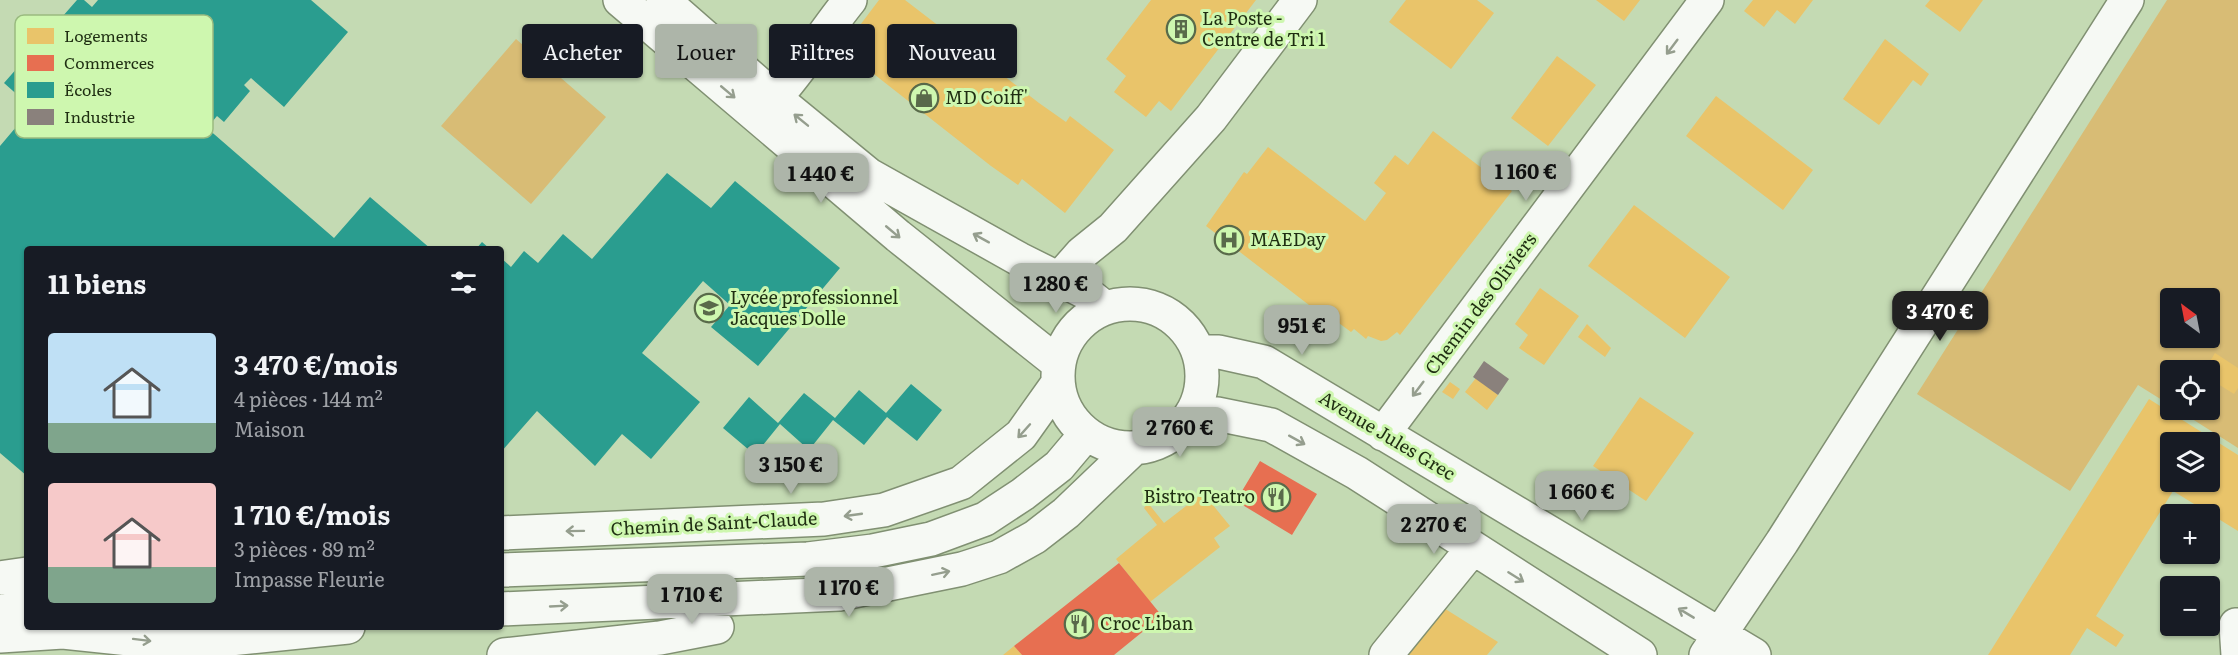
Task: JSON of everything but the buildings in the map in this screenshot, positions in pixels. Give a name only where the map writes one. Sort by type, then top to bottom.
[{"type":"street","points":[[620,0],[1058,374]]},
{"type":"street","points":[[663,0],[775,98],[869,175],[1085,292],[1105,308]]},
{"type":"street","points":[[1059,279],[1082,253],[1113,228],[1212,118],[1300,0]]},
{"type":"street","name":"Chemin des Oliviers","points":[[1383,434],[1707,0]]},
{"type":"street","points":[[1713,644],[1782,542],[2127,0]]},
{"type":"street","points":[[775,98],[797,74],[837,4]]},
{"type":"street","points":[[1125,303],[1145,305],[1165,312],[1181,324],[1198,352],[1202,373],[1200,394],[1192,412],[1177,430],[1157,443],[1134,448],[1109,445],[1086,434],[1068,411],[1058,374],[1067,339],[1083,320],[1105,308],[1125,303]]},
{"type":"street","name":"Avenue Jules Grec","points":[[1198,352],[1219,352],[1264,362],[1383,434],[1713,644],[1754,655]]},
{"type":"street","name":"Chemin de Saint-Claude","points":[[504,532],[824,519],[884,510],[961,483],[977,472],[1021,435],[1058,374]]},
{"type":"street","points":[[1192,412],[1217,414],[1271,425],[1357,473],[1472,549],[1641,655]]},
{"type":"street","name":"Chemin de Saint-Claude","points":[[504,570],[808,559],[873,551],[931,539],[986,519],[1023,494],[1059,466],[1086,434]]},
{"type":"street","points":[[504,655],[660,638],[717,627],[839,594],[962,569],[999,557],[1035,537],[1066,513],[1134,448]]},
{"type":"street","points":[[1386,655],[1472,549]]},
{"type":"street","points":[[0,578],[24,574]]},
{"type":"street","points":[[2,629],[24,609]]},
{"type":"street","points":[[504,609],[717,627]]},
{"type":"street","points":[[2,629],[63,632],[166,643],[201,642],[319,630]]},
{"type":"shaded area","points":[[2167,0],[2238,0],[2238,448],[2220,437],[2220,432],[2213,432],[2194,420],[2220,420],[2220,360],[2160,360],[2160,399],[2138,385],[2070,491],[1917,394]]},
{"type":"shaded area","points":[[516,39],[522,44],[522,78],[561,78],[606,117],[531,204],[441,126]]},
{"type":"place","name":"La Poste - Centre de Tri 1","points":[[1181,29]]},
{"type":"place","name":"MD Coiff'","points":[[924,98]]},
{"type":"place","name":"MAEDay","points":[[1229,240]]},
{"type":"place","name":"Lycée professionnel Jacques Dolle","points":[[709,308]]},
{"type":"place","name":"Bistro Teatro","points":[[1276,497]]},
{"type":"place","name":"Croc Liban","points":[[1079,624]]}]
